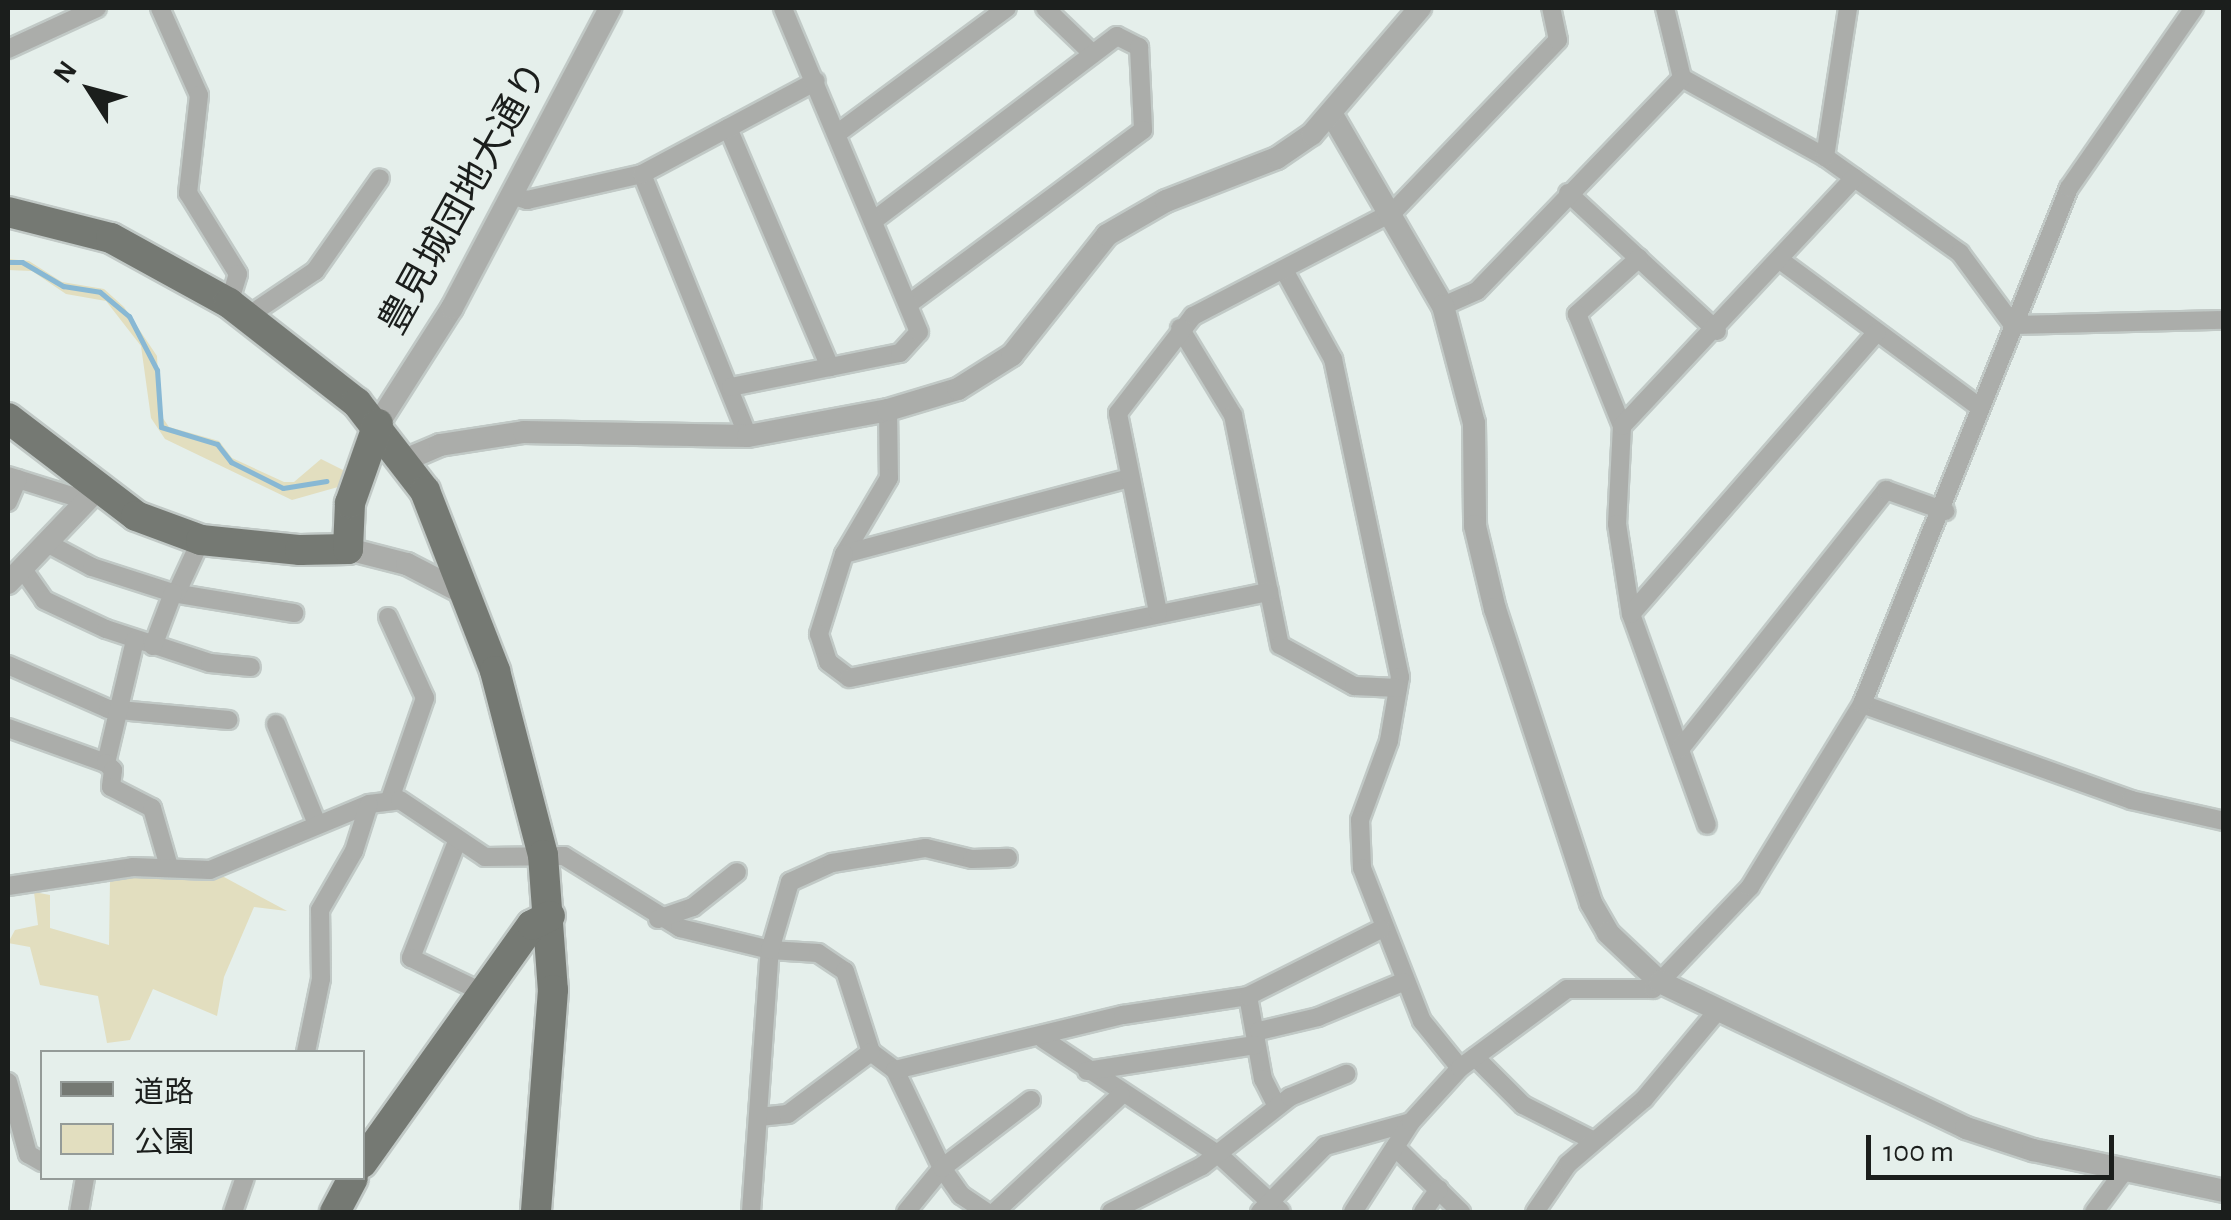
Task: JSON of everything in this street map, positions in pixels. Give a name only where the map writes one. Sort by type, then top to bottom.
[{"type":"main road","points":[[8,212],[111,238],[238,310],[378,424],[436,513],[470,596],[543,855],[553,990],[536,1212]]},
{"type":"main road","points":[[8,418],[92,495],[136,516],[201,540],[348,549],[350,504],[378,424]]},
{"type":"main road","points":[[365,1159],[532,926],[550,916]]},
{"type":"main road","points":[[335,1212],[352,1180]]},
{"type":"street","points":[[8,48],[97,8]]},
{"type":"street","points":[[160,8],[199,95],[188,194],[238,274],[238,310],[316,271],[380,178]]},
{"type":"street","name":"豊見城団地大通り","points":[[378,424],[514,196],[610,8]]},
{"type":"street","points":[[731,387],[900,354],[919,332],[910,302],[784,8]]},
{"type":"street","points":[[838,133],[1007,8]]},
{"type":"street","points":[[1045,8],[1093,54]]},
{"type":"street","points":[[405,460],[440,445],[524,432],[748,436],[888,410],[987,376],[1012,356],[1107,235],[1166,201],[1277,158],[1331,114],[1420,8]]},
{"type":"street","points":[[1158,612],[1118,413],[1180,328],[1392,212],[1558,40],[1551,8]]},
{"type":"street","points":[[1665,8],[1682,78],[1825,158],[1960,254],[2013,325]]},
{"type":"street","points":[[1825,158],[1848,8]]},
{"type":"street","points":[[1353,1212],[1410,1122],[1468,1062],[1567,989],[1653,988],[1750,887],[1862,704],[1945,511],[1978,405],[2069,188],[2138,79],[2194,8]]},
{"type":"street","points":[[873,221],[1118,36],[1138,47],[1143,130],[910,302]]},
{"type":"street","points":[[1442,306],[1477,292],[1682,78]]},
{"type":"street","points":[[514,196],[527,200],[642,174],[816,81]]},
{"type":"street","points":[[1331,114],[1392,212],[1442,306],[1474,423],[1475,526],[1507,646],[1591,904],[1629,958],[1660,982],[1966,1128],[2125,1170],[2224,1191]]},
{"type":"street","points":[[728,128],[830,367]]},
{"type":"street","points":[[642,174],[748,436]]},
{"type":"street","points":[[1622,426],[1717,331],[1854,178]]},
{"type":"street","points":[[1568,193],[1717,331]]},
{"type":"street","points":[[1639,258],[1577,314],[1622,426],[1617,524],[1632,614],[1707,826]]},
{"type":"street","points":[[1780,260],[1978,405]]},
{"type":"street","points":[[1284,270],[1333,359],[1376,551],[1398,688],[1389,742],[1360,820],[1362,868],[1381,929],[1422,1021],[1523,1106],[1592,1140]]},
{"type":"street","points":[[2013,325],[2224,320]]},
{"type":"street","points":[[1180,328],[1233,416],[1280,645],[1354,686],[1398,688]]},
{"type":"street","points":[[1632,614],[1877,332]]},
{"type":"street","points":[[888,410],[889,478],[844,554],[819,634],[828,662],[849,678],[1269,592]]},
{"type":"street","points":[[8,502],[12,478],[92,495]]},
{"type":"street","points":[[844,554],[1130,478]]},
{"type":"street","points":[[1680,749],[1886,490],[1945,511]]},
{"type":"street","points":[[92,495],[15,575],[44,600],[144,643],[251,666]]},
{"type":"street","points":[[106,763],[144,643],[201,540]]},
{"type":"street","points":[[47,544],[174,593],[294,613]]},
{"type":"street","points":[[348,549],[407,564],[470,596]]},
{"type":"street","points":[[388,617],[425,698],[390,799]]},
{"type":"street","points":[[8,665],[121,710],[229,720]]},
{"type":"street","points":[[1862,704],[2131,800],[2224,821]]},
{"type":"street","points":[[276,724],[317,824]]},
{"type":"street","points":[[8,728],[106,763],[113,770],[112,787],[152,808],[169,867]]},
{"type":"street","points":[[8,886],[169,867],[210,870],[369,804],[390,799],[420,809],[485,857],[543,855],[581,865],[658,919],[770,950],[818,952],[845,972],[871,1052],[895,1070],[942,1168],[961,1195],[985,1212]]},
{"type":"street","points":[[306,1050],[321,979],[320,910],[354,851],[369,804]]},
{"type":"street","points":[[458,840],[410,958],[484,992]]},
{"type":"street","points":[[752,1212],[770,950],[790,882],[832,862],[926,848],[972,859],[1008,858]]},
{"type":"street","points":[[658,919],[694,908],[737,872]]},
{"type":"street","points":[[895,1070],[1042,1039],[1123,1016],[1248,996],[1381,929]]},
{"type":"street","points":[[1087,1070],[1257,1038],[1318,1018],[1402,982]]},
{"type":"street","points":[[1248,996],[1277,1106]]},
{"type":"street","points":[[1534,1212],[1592,1140],[1644,1099],[1719,1008]]},
{"type":"street","points":[[1042,1039],[1219,1155],[1271,1210],[1325,1146],[1410,1122]]},
{"type":"street","points":[[759,1117],[788,1114],[871,1052]]},
{"type":"street","points":[[1111,1212],[1219,1155],[1277,1106],[1346,1074]]},
{"type":"street","points":[[8,1082],[28,1154],[40,1161]]},
{"type":"street","points":[[994,1212],[1122,1095]]},
{"type":"street","points":[[906,1212],[942,1168],[1031,1100]]},
{"type":"street","points":[[1395,1146],[1461,1212]]},
{"type":"street","points":[[2094,1212],[2125,1170]]},
{"type":"street","points":[[79,1212],[86,1180]]},
{"type":"street","points":[[233,1212],[244,1180]]},
{"type":"street","points":[[1423,1212],[1439,1189]]},
{"type":"green space","points":[[8,259],[29,261],[62,282],[104,289],[124,307],[157,356],[160,414],[169,427],[219,441],[232,458],[284,482],[294,482],[321,459],[345,471],[338,487],[292,500],[165,439],[151,418],[141,346],[106,301],[66,294],[32,271],[8,270]]},
{"type":"green space","points":[[165,875],[224,877],[287,911],[254,907],[224,977],[217,1016],[153,989],[130,1040],[107,1043],[98,996],[40,985],[30,947],[8,943],[15,930],[38,925],[34,892],[50,895],[50,928],[109,945],[110,879]]},
{"type":"waterway","points":[[8,262],[22,262],[63,286],[100,292],[129,316],[157,370],[161,427],[217,444],[231,462],[283,488],[326,481]]}]
